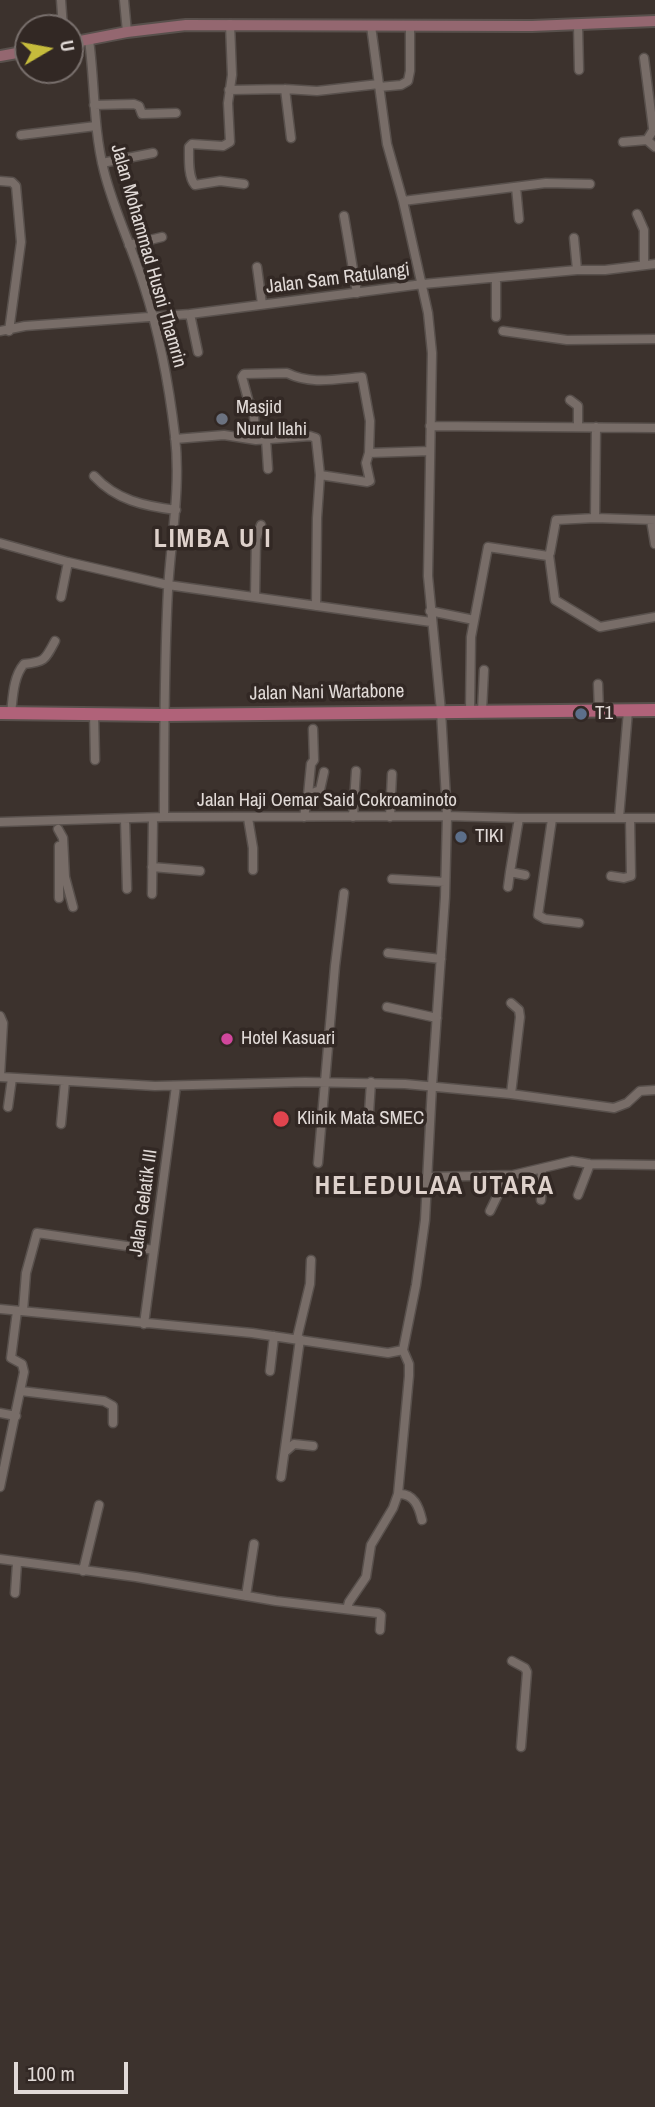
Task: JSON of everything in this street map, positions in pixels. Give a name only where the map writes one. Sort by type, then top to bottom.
[{"type":"main road","name":"Jalan Nani Wartabone","points":[[6,713],[164,715],[655,710]]},
{"type":"street","points":[[124,0],[127,32]]},
{"type":"street","points":[[84,41],[127,32],[186,25],[579,25],[655,21]]},
{"type":"street","points":[[230,24],[230,142],[222,146],[189,147],[192,182],[198,186],[220,181],[244,184]]},
{"type":"street","points":[[229,90],[317,91],[401,85],[408,81],[410,71],[410,25]]},
{"type":"street","points":[[579,25],[579,70]]},
{"type":"street","points":[[347,1609],[366,1577],[371,1545],[393,1508],[398,1494],[409,1376],[409,1364],[403,1350],[422,1251],[428,1177],[447,816],[441,712],[428,576],[432,353],[423,285],[387,144],[371,26]]},
{"type":"street","name":"Jalan Mohammad Husni Thamrin","points":[[89,40],[102,163],[145,287],[167,378],[175,439],[177,476],[168,585],[164,817]]},
{"type":"street","points":[[644,58],[654,128],[647,139]]},
{"type":"street","points":[[285,89],[291,138]]},
{"type":"street","points":[[94,105],[134,104],[139,106],[142,114],[176,113]]},
{"type":"street","points":[[21,135],[96,126]]},
{"type":"street","points":[[624,142],[647,139]]},
{"type":"street","points":[[647,139],[655,147]]},
{"type":"street","points":[[102,163],[153,153]]},
{"type":"street","points":[[0,181],[12,182],[16,186],[21,242],[20,261],[5,326]]},
{"type":"street","points":[[403,201],[556,183],[590,184]]},
{"type":"street","points":[[516,187],[519,219]]},
{"type":"street","points":[[637,214],[644,230],[644,265]]},
{"type":"street","points":[[344,216],[357,293]]},
{"type":"street","points":[[129,245],[162,237]]},
{"type":"street","points":[[574,238],[577,270]]},
{"type":"street","name":"Jalan Sam Ratulangi","points":[[5,326],[153,318],[423,285],[655,264]]},
{"type":"street","points":[[257,267],[262,304]]},
{"type":"street","points":[[496,279],[496,317]]},
{"type":"street","points":[[190,314],[198,352]]},
{"type":"street","points":[[503,331],[567,340],[655,339]]},
{"type":"street","points":[[268,469],[255,411],[249,403],[242,377],[244,374],[287,373],[293,377],[325,382],[362,377],[370,421],[366,463],[369,478],[367,482],[320,475]]},
{"type":"street","points":[[569,400],[578,406],[578,426]]},
{"type":"street","points":[[430,426],[655,428]]},
{"type":"street","points":[[595,518],[596,426]]},
{"type":"street","points":[[175,439],[214,435],[261,440],[310,436],[316,438],[320,475],[316,606]]},
{"type":"street","points":[[369,453],[430,451]]},
{"type":"street","points":[[94,476],[116,494],[140,505],[176,510]]},
{"type":"street","points":[[655,544],[653,520],[556,520],[549,555],[555,600],[591,622],[604,627],[655,617]]},
{"type":"street","points":[[255,597],[256,540],[261,526]]},
{"type":"street","points":[[0,543],[168,585],[431,622]]},
{"type":"street","points":[[476,711],[469,671],[474,620],[488,547],[549,555]]},
{"type":"street","points":[[61,597],[68,562]]},
{"type":"street","points":[[430,611],[474,620]]},
{"type":"street","points":[[6,713],[20,668],[27,663],[37,664],[43,661],[55,641]]},
{"type":"street","points":[[476,711],[484,670]]},
{"type":"street","points":[[598,684],[599,711]]},
{"type":"street","points":[[620,818],[628,711]]},
{"type":"street","points":[[94,713],[95,760]]},
{"type":"street","points":[[304,817],[311,764],[314,760],[313,729]]},
{"type":"street","points":[[353,817],[356,771]]},
{"type":"street","points":[[308,796],[320,789],[324,772]]},
{"type":"street","points":[[390,817],[392,774]]},
{"type":"street","name":"Jalan Haji Oemar Said Cokroaminoto","points":[[0,822],[57,826],[164,817],[655,818]]},
{"type":"street","points":[[152,894],[153,818]]},
{"type":"street","points":[[248,818],[253,848],[253,870]]},
{"type":"street","points":[[508,887],[519,818]]},
{"type":"street","points":[[611,876],[631,876],[630,818]]},
{"type":"street","points":[[125,819],[127,890]]},
{"type":"street","points":[[552,819],[538,915],[545,919],[579,923]]},
{"type":"street","points":[[57,826],[59,898]]},
{"type":"street","points":[[57,826],[63,838],[65,877],[73,907]]},
{"type":"street","points":[[152,867],[200,870]]},
{"type":"street","points":[[510,872],[525,875]]},
{"type":"street","points":[[392,879],[445,882]]},
{"type":"street","points":[[318,1163],[344,893]]},
{"type":"street","points":[[388,953],[440,959]]},
{"type":"street","points":[[511,1003],[519,1010],[520,1017],[511,1094]]},
{"type":"street","points":[[387,1007],[437,1018]]},
{"type":"street","points":[[0,1016],[3,1024],[0,1076],[12,1078],[176,1086],[371,1082],[511,1094],[614,1108],[627,1103],[640,1091],[655,1090]]},
{"type":"street","points":[[8,1107],[12,1078]]},
{"type":"street","points":[[61,1124],[65,1081]]},
{"type":"street","points":[[369,1114],[371,1082]]},
{"type":"street","name":"Jalan Gelatik III","points":[[144,1324],[176,1086]]},
{"type":"street","points":[[428,1177],[507,1176],[572,1161],[590,1164],[655,1165]]},
{"type":"street","points":[[578,1195],[590,1164]]},
{"type":"street","points":[[541,1200],[542,1169]]},
{"type":"street","points":[[490,1211],[507,1176]]},
{"type":"street","points":[[0,1487],[21,1391],[23,1366],[12,1358],[26,1273],[37,1233],[154,1250]]},
{"type":"street","points":[[281,1476],[299,1338],[310,1284],[311,1260]]},
{"type":"street","points":[[0,1309],[299,1338],[388,1353],[403,1350]]},
{"type":"street","points":[[270,1371],[274,1336]]},
{"type":"street","points":[[21,1391],[104,1401],[113,1406],[113,1423]]},
{"type":"street","points":[[0,1413],[16,1416]]},
{"type":"street","points":[[286,1451],[295,1444],[313,1446]]},
{"type":"street","points":[[398,1494],[407,1495],[415,1502],[422,1520]]},
{"type":"street","points":[[83,1570],[99,1505]]},
{"type":"street","points":[[246,1597],[254,1544]]},
{"type":"street","points":[[0,1559],[136,1577],[246,1597],[378,1613],[381,1624]]},
{"type":"street","points":[[15,1593],[17,1563]]},
{"type":"street","points":[[512,1661],[527,1672],[521,1747]]},
{"type":"place","name":"Masjid Nurul Ilahi","points":[[222,419]]},
{"type":"place","name":"T1","points":[[581,714]]},
{"type":"place","name":"TIKI","points":[[461,837]]},
{"type":"place","name":"Hotel Kasuari","points":[[227,1039]]},
{"type":"place","name":"Klinik Mata SMEC","points":[[281,1119]]},
{"type":"district","name":"LIMBA U I","points":[[213,540]]},
{"type":"district","name":"HELEDULAA UTARA","points":[[435,1187]]}]
